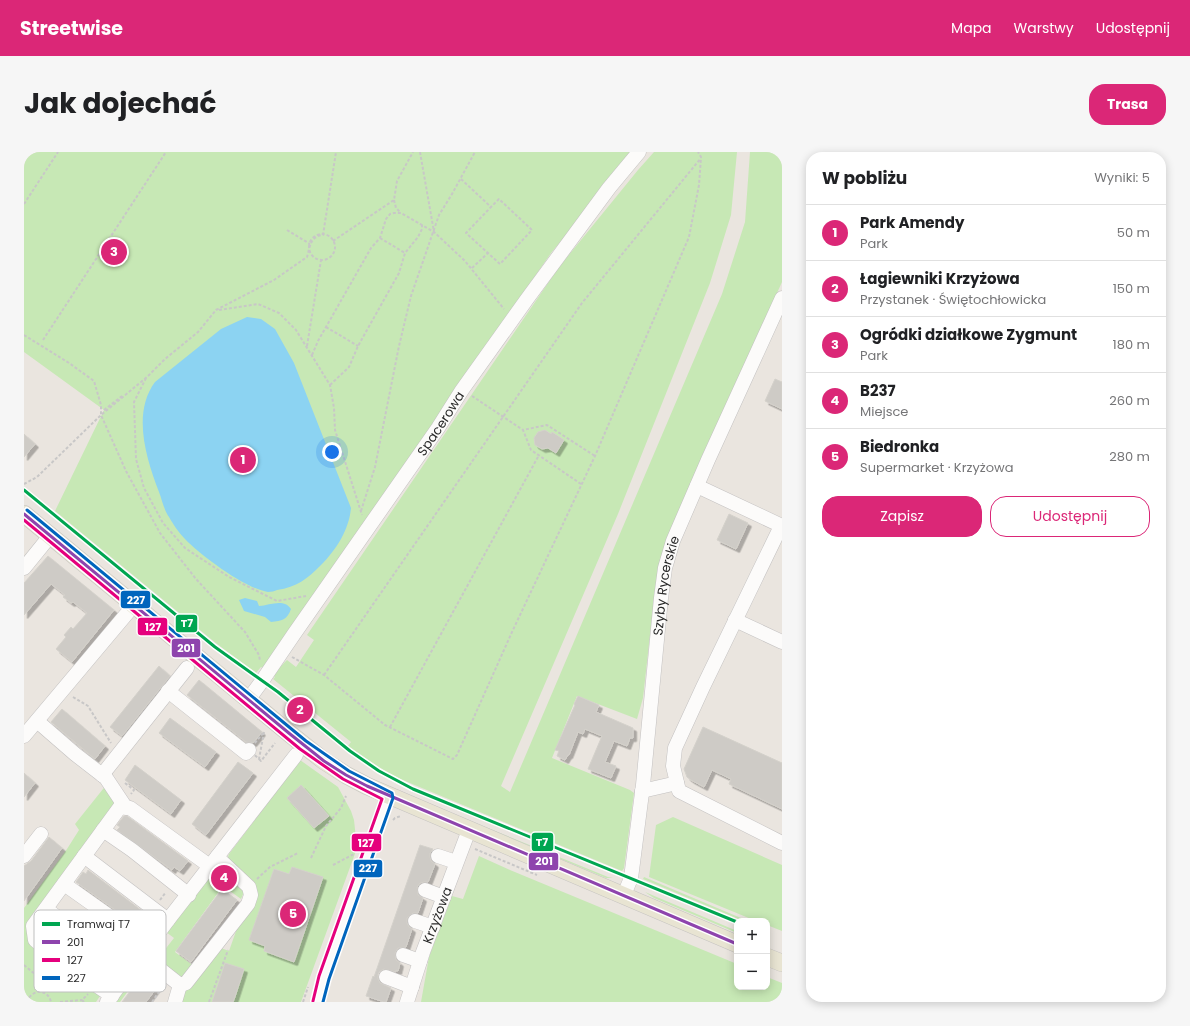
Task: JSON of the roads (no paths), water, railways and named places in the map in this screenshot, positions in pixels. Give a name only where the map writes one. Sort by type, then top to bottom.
[{"type":"main road","points":[[24,514],[248,700],[324,761],[346,775],[388,796],[734,943]]},
{"type":"main road","points":[[770,958],[782,963]]},
{"type":"street","name":"Spacerowa","points":[[248,700],[512,319],[556,259],[639,152]]},
{"type":"street","name":"Szyby Rycerskie","points":[[624,895],[631,878],[642,791],[665,568],[673,541],[782,298]]},
{"type":"street","points":[[697,486],[782,526],[735,620],[675,748],[673,766],[677,783],[679,791],[782,843]]},
{"type":"street","points":[[24,568],[50,536]]},
{"type":"street","points":[[24,736],[134,605]]},
{"type":"street","points":[[735,620],[782,642]]},
{"type":"street","points":[[102,775],[187,668]]},
{"type":"street","points":[[168,692],[246,753],[254,755]]},
{"type":"street","points":[[37,721],[106,778],[126,808]]},
{"type":"street","points":[[166,923],[296,755]]},
{"type":"street","points":[[642,791],[677,783]]},
{"type":"street","points":[[318,1002],[324,978],[388,796]]},
{"type":"street","points":[[46,909],[120,807],[130,808],[214,862],[249,887],[251,896],[248,904],[186,983],[175,981],[166,971]]},
{"type":"street","points":[[103,830],[189,895]]},
{"type":"street","name":"Krzyżowa","points":[[407,1002],[432,927],[469,830]]},
{"type":"street","points":[[24,856],[41,834]]},
{"type":"street","points":[[84,856],[154,910]]},
{"type":"street","points":[[438,856],[456,862]]},
{"type":"street","points":[[64,884],[96,910]]},
{"type":"street","points":[[425,890],[444,897]]},
{"type":"street","points":[[415,921],[432,927]]},
{"type":"street","points":[[34,925],[34,937]]},
{"type":"street","points":[[403,955],[420,961]]},
{"type":"street","points":[[386,977],[412,987]]},
{"type":"street","points":[[175,981],[175,1002]]},
{"type":"street","points":[[100,992],[109,999]]},
{"type":"water","points":[[247,317],[261,319],[275,329],[294,363],[351,508],[345,532],[332,553],[321,565],[306,578],[296,584],[284,589],[269,592],[259,590],[248,585],[212,562],[192,546],[172,523],[164,508],[150,465],[144,436],[144,407],[148,394],[155,382],[221,329]]},
{"type":"water","points":[[245,598],[257,601],[259,606],[281,603],[285,604],[291,609],[286,618],[271,622],[265,617],[244,611],[239,600]]},
{"type":"tram line","name":"T7","points":[[24,490],[215,647],[278,692],[350,751],[379,771],[413,789],[734,921]]},
{"type":"place","name":"Ogródki działkowe Zygmunt","points":[[114,252]]},
{"type":"place","name":"Park Amendy","points":[[243,460]]},
{"type":"place","name":"Łagiewniki Krzyżowa","points":[[300,710]]},
{"type":"place","name":"B237","points":[[224,878]]},
{"type":"place","name":"Biedronka","points":[[293,914]]}]
